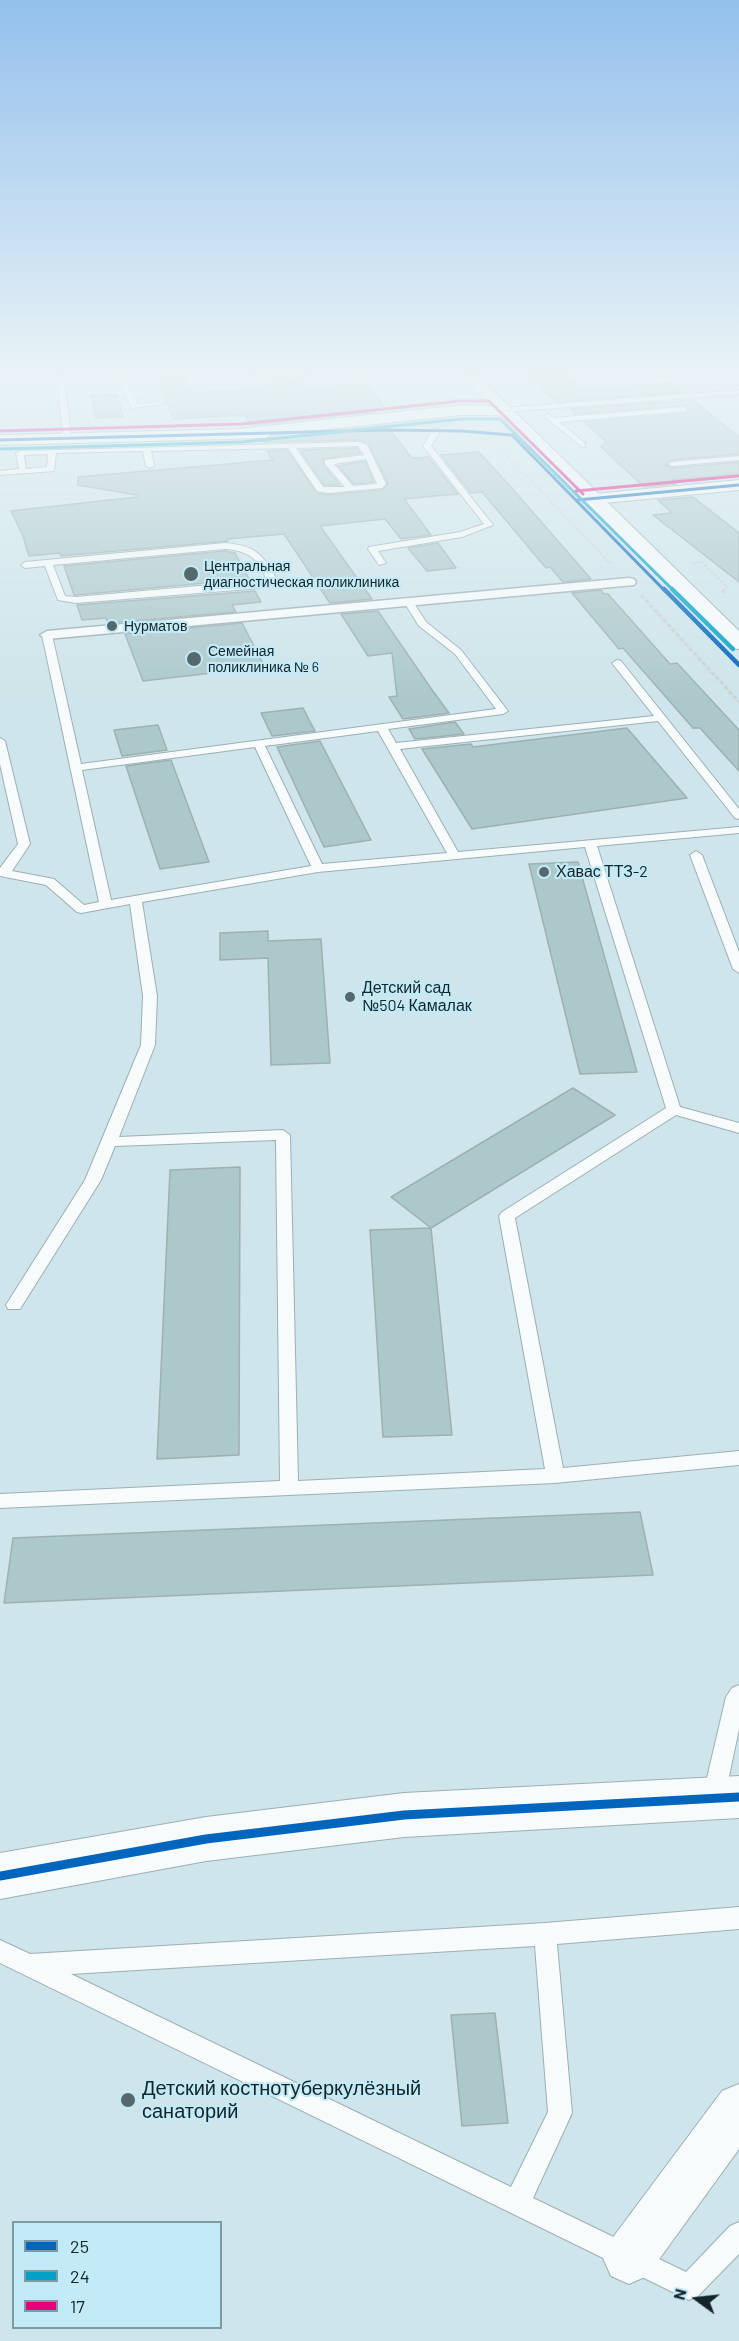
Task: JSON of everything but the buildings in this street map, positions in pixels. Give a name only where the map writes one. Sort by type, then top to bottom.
[{"type":"main road","points":[[569,484],[739,665]]},
{"type":"main road","points":[[585,500],[739,485]]},
{"type":"main road","points":[[585,500],[739,643]]},
{"type":"main road","points":[[0,1876],[206,1839],[292,1827],[404,1815],[726,1798]]},
{"type":"street","points":[[47,635],[629,582]]},
{"type":"street","points":[[630,2258],[739,2108]]},
{"type":"lane","points":[[317,484],[320,489],[328,491],[382,484]]},
{"type":"lane","points":[[347,484],[351,489]]},
{"type":"lane","points":[[382,564],[372,549],[462,534],[489,525],[457,484]]},
{"type":"lane","points":[[25,565],[237,546],[248,547],[257,552],[271,578],[270,582],[261,585],[76,600],[60,598],[48,563]]},
{"type":"lane","points":[[76,768],[503,711],[458,652],[422,624],[409,602]]},
{"type":"lane","points":[[47,635],[106,905]]},
{"type":"lane","points":[[617,663],[739,816]]},
{"type":"lane","points":[[393,747],[661,718]]},
{"type":"lane","points":[[381,726],[455,856]]},
{"type":"lane","points":[[0,741],[24,844],[2,873],[50,882],[81,909],[318,868],[739,830]]},
{"type":"lane","points":[[258,743],[318,868]]},
{"type":"lane","points":[[590,844],[674,1110]]},
{"type":"lane","points":[[696,855],[739,969]]},
{"type":"lane","points":[[15,1305],[93,1180],[147,1046],[150,996],[136,900]]},
{"type":"lane","points":[[555,1476],[507,1216],[674,1110],[739,1128]]},
{"type":"lane","points":[[109,1142],[284,1135],[289,1488]]},
{"type":"lane","points":[[0,1501],[555,1476],[739,1458]]},
{"type":"lane","points":[[726,1798],[738,1690]]},
{"type":"lane","points":[[28,1965],[545,1934],[739,1918]]},
{"type":"lane","points":[[517,2203],[560,2113],[545,1934]]},
{"type":"lane","points":[[0,1951],[689,2287],[739,2235]]},
{"type":"transit line","name":"25","points":[[561,484],[739,665]]},
{"type":"transit line","name":"24","points":[[566,484],[733,649]]},
{"type":"transit line","name":"17","points":[[573,484],[583,494]]},
{"type":"transit line","name":"17","points":[[576,491],[649,484]]},
{"type":"transit line","name":"25","points":[[577,500],[739,485]]},
{"type":"transit line","name":"25","points":[[0,1876],[206,1839],[404,1815],[739,1797]]},
{"type":"place","name":"Центральная диагностическая поликлиника","points":[[191,574]]},
{"type":"place","name":"Нурматов","points":[[112,626]]},
{"type":"place","name":"Семейная поликлиника № 6","points":[[194,659]]},
{"type":"place","name":"Хавас ТТЗ-2","points":[[544,872]]},
{"type":"place","name":"Детский сад №504 Камалак","points":[[350,997]]},
{"type":"place","name":"Детский костнотуберкулёзный санаторий","points":[[128,2100]]}]
